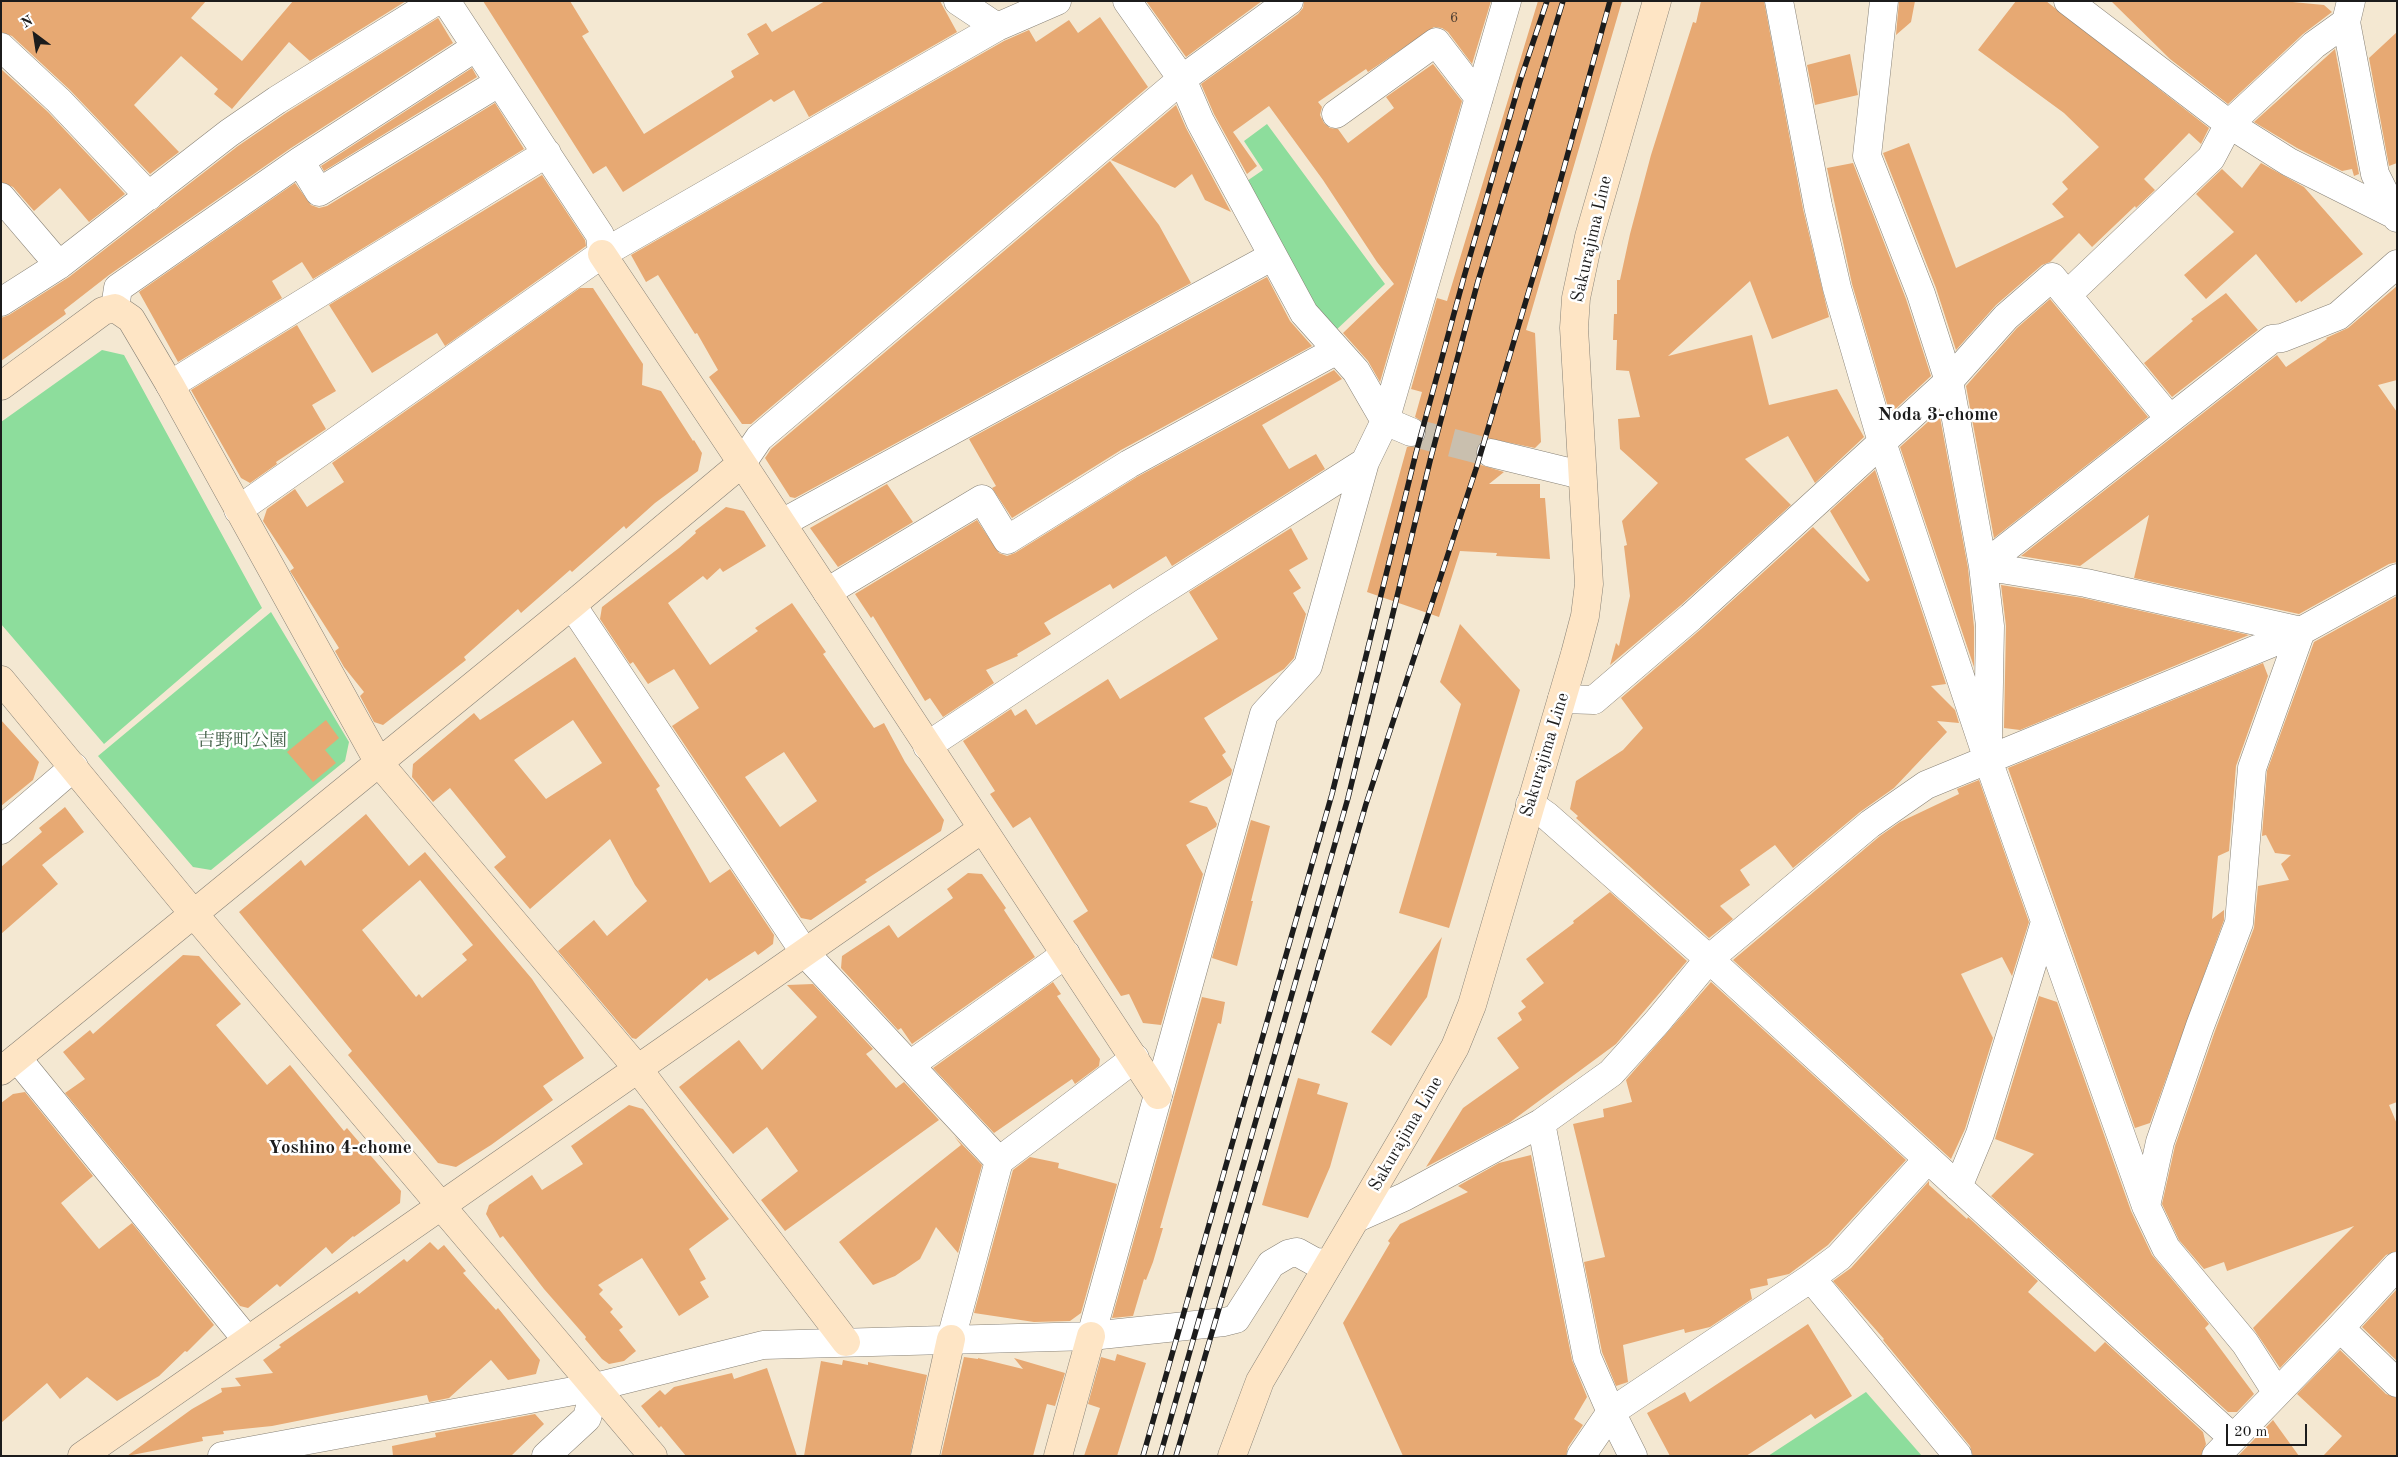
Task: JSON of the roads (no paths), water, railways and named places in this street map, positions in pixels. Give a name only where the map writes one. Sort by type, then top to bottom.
[{"type":"street","points":[[1,302],[59,265],[229,133],[277,100],[436,1]]},
{"type":"street","points":[[446,1],[498,83],[547,153],[600,235],[602,254],[782,523],[1158,1095]]},
{"type":"street","points":[[958,1],[997,27]]},
{"type":"street","points":[[238,510],[602,254],[997,27],[1057,1]]},
{"type":"street","points":[[1127,1],[1182,79],[1200,121],[1304,313],[1356,371],[1385,421],[1411,432]]},
{"type":"street","points":[[247,1340],[9,1064],[572,605],[742,463],[759,438],[1182,79],[1289,1]]},
{"type":"street","points":[[1058,1456],[1264,714],[1308,666],[1365,462],[1385,421],[1507,1]]},
{"type":"street","name":"Sakurajima Line","points":[[1232,1456],[1260,1381],[1357,1218],[1455,1047],[1472,1005],[1562,699],[1585,616],[1589,584],[1581,475],[1574,328],[1576,298],[1592,228],[1657,1]]},
{"type":"street","points":[[1779,1],[1818,206],[1835,279],[1882,442],[1988,760],[2146,1206],[2166,1248],[2245,1343],[2276,1393]]},
{"type":"street","points":[[1884,1],[1867,156],[1921,294],[1949,381],[1983,566],[1990,626],[1988,760]]},
{"type":"street","points":[[2068,1],[2230,124],[2288,162],[2396,216]]},
{"type":"street","points":[[1562,699],[1594,700],[1691,617],[1949,381],[2006,317],[2059,286],[2211,158],[2230,124],[2348,12]]},
{"type":"street","points":[[2348,12],[2375,174],[2396,216]]},
{"type":"street","points":[[1336,114],[1436,42],[1479,98]]},
{"type":"street","points":[[1,47],[59,100],[149,196]]},
{"type":"street","points":[[115,308],[118,288],[300,161],[476,47]]},
{"type":"street","points":[[300,161],[319,192],[498,83]]},
{"type":"street","points":[[170,386],[547,153]]},
{"type":"street","points":[[1,198],[59,265]]},
{"type":"street","points":[[782,523],[1273,256]]},
{"type":"street","points":[[1983,566],[2272,339],[2282,338],[2338,316],[2397,264]]},
{"type":"street","points":[[2059,286],[2169,418]]},
{"type":"street","points":[[115,308],[131,319],[170,386],[379,763],[638,1069],[846,1342]]},
{"type":"street","points":[[1,386],[103,312],[115,308]]},
{"type":"street","points":[[827,592],[982,499],[1006,540],[1129,464],[1336,350]]},
{"type":"street","points":[[1491,453],[1581,475]]},
{"type":"street","points":[[928,746],[1143,603],[1365,462]]},
{"type":"street","points":[[1983,566],[2086,583],[2301,630]]},
{"type":"street","points":[[1357,1218],[1404,1197],[1541,1123],[1611,1074],[1658,1022],[1708,960],[1895,806],[1926,784],[2301,630],[2397,578]]},
{"type":"street","points":[[572,605],[805,953],[1000,1161]]},
{"type":"street","points":[[2146,1206],[2160,1142],[2200,1026],[2239,923],[2252,768],[2301,630]]},
{"type":"street","points":[[1,680],[194,913],[653,1456]]},
{"type":"street","points":[[1,830],[74,767]]},
{"type":"street","points":[[1530,804],[1547,816],[1928,1159],[2224,1447],[2340,1328],[2397,1266]]},
{"type":"street","points":[[82,1456],[982,829]]},
{"type":"street","points":[[1958,1187],[1980,1134],[2045,922]]},
{"type":"street","points":[[910,1065],[1066,954]]},
{"type":"street","points":[[925,1456],[951,1339],[1000,1161],[1135,1058]]},
{"type":"street","points":[[1541,1123],[1587,1357],[1633,1456]]},
{"type":"street","points":[[1581,1456],[1611,1412],[1811,1278],[1839,1257],[1928,1159]]},
{"type":"street","points":[[222,1456],[595,1387],[763,1345],[1091,1336],[1230,1321],[1236,1319],[1271,1264],[1279,1258],[1297,1252],[1315,1262],[1329,1263]]},
{"type":"street","points":[[1811,1278],[1958,1456]]},
{"type":"street","points":[[2340,1328],[2397,1383]]},
{"type":"street","points":[[546,1456],[586,1418],[595,1387]]},
{"type":"tunnel","points":[[1411,432],[1491,453]]},
{"type":"railway","points":[[1143,1456],[1332,794],[1416,453],[1464,277],[1520,81],[1547,1]]},
{"type":"railway","points":[[1160,1456],[1348,798],[1431,457],[1478,281],[1563,1]]},
{"type":"railway","points":[[1176,1456],[1366,804],[1476,469],[1544,240],[1610,1]]},
{"type":"district","name":"Noda 3-chome","points":[[1938,415]]},
{"type":"district","name":"Yoshino 4-chome","points":[[340,1148]]},
{"type":"park label","name":"吉野町公園","points":[[242,741]]}]
